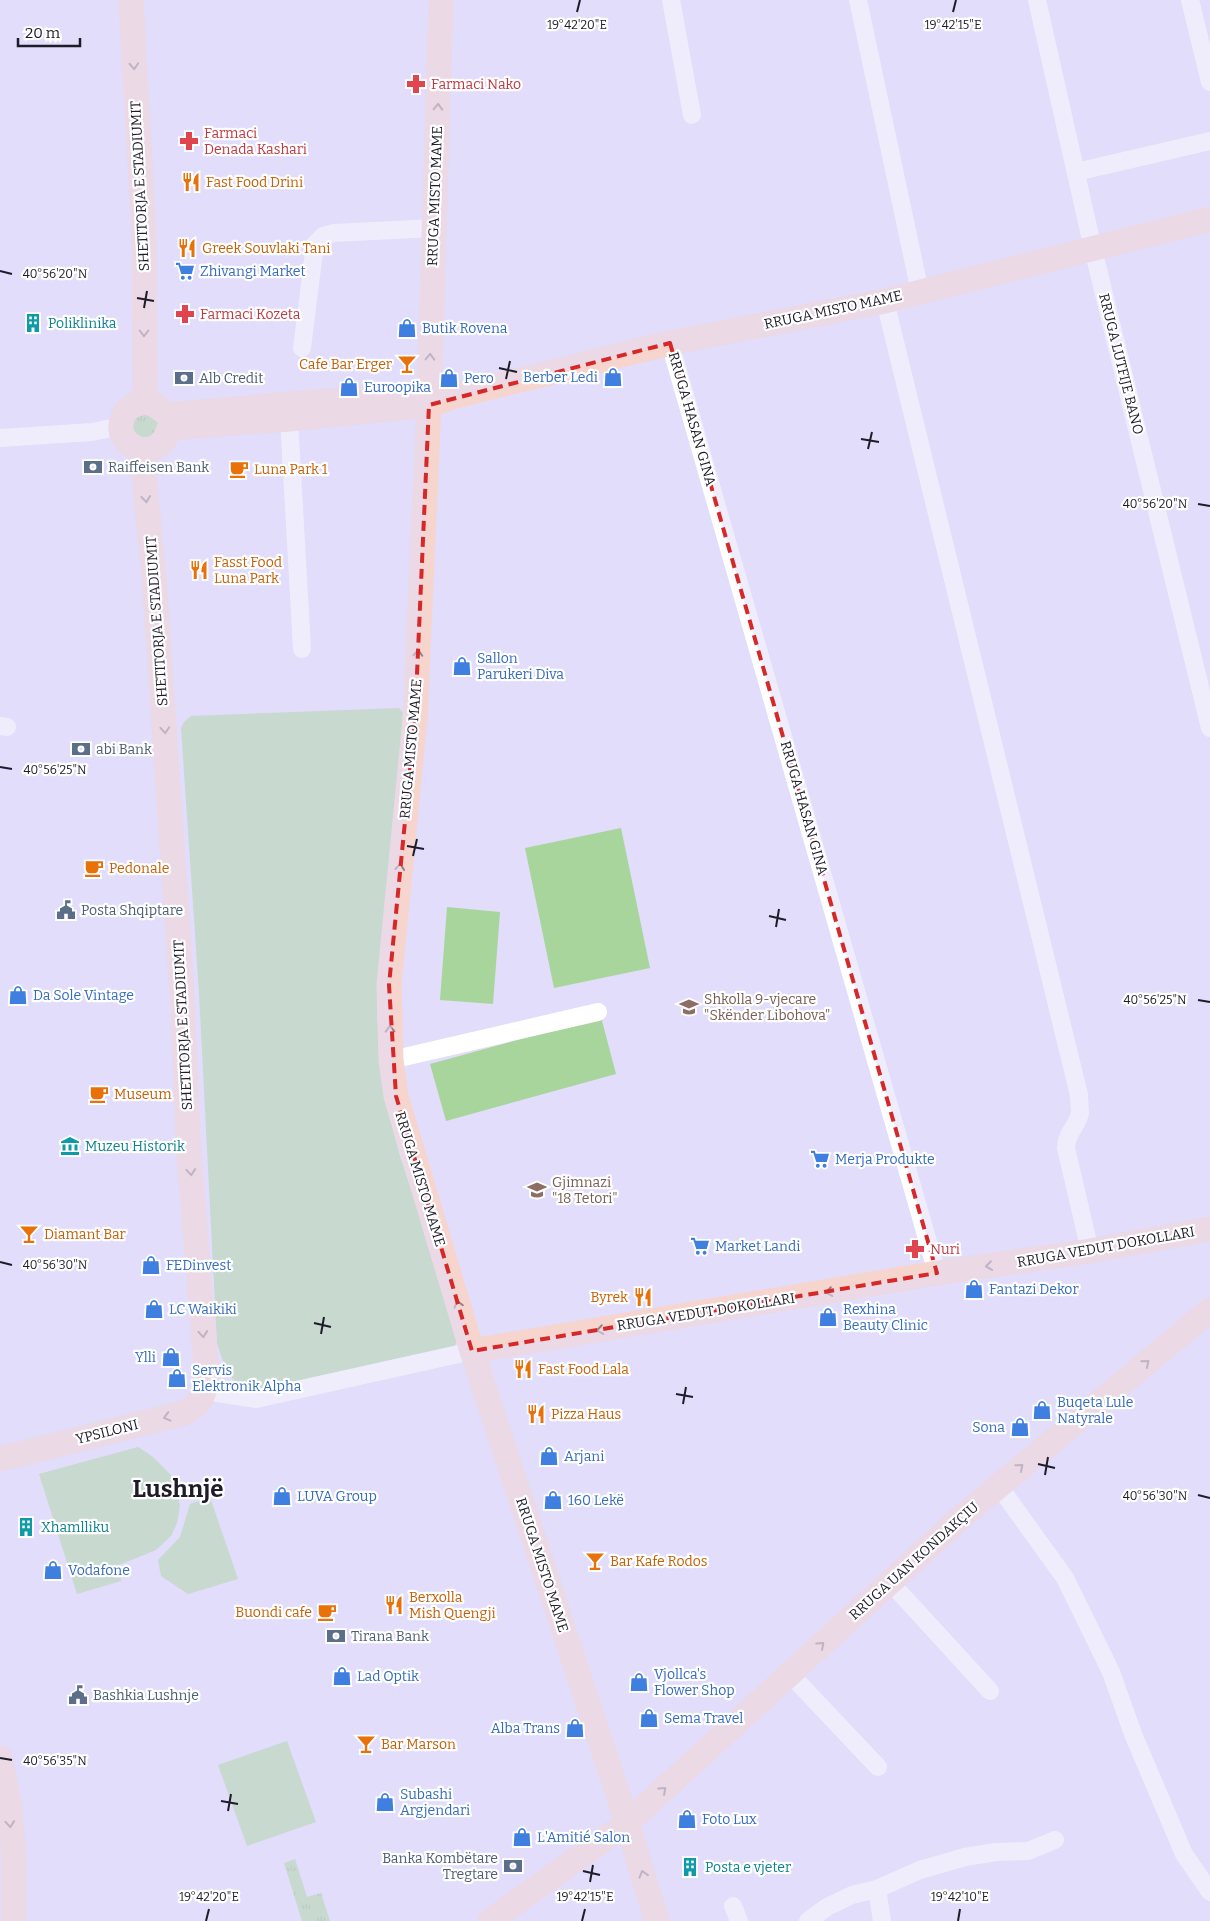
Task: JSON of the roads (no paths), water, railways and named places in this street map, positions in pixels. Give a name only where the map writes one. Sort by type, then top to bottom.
[{"type":"main road","name":"SHETITORJA E STADIUMIT","points":[[131,0],[144,235],[145,402]]},
{"type":"main road","name":"RRUGA MISTO MAME","points":[[441,0],[429,399],[415,719],[389,985],[391,1060],[396,1096],[472,1351],[627,1823],[657,1921]]},
{"type":"main road","name":"RRUGA MISTO MAME","points":[[168,422],[455,396],[670,343],[920,292],[1210,219]]},
{"type":"main road","name":"RRUGA MISTO MAME","points":[[168,422],[289,419],[429,399]]},
{"type":"main road","points":[[145,402],[158,406],[168,422],[163,442],[150,450],[143,450],[130,445],[122,433],[121,426],[126,412],[131,407],[145,402]]},
{"type":"main road","name":"SHETITORJA E STADIUMIT","points":[[143,450],[168,781],[189,1156],[207,1376],[205,1391]]},
{"type":"main road","name":"RRUGA VEDUT DOKOLLARI","points":[[472,1351],[937,1274],[1090,1251],[1210,1229]]},
{"type":"main road","name":"RRUGA UAN KONDAKÇIU","points":[[490,1921],[627,1823],[890,1582],[998,1486],[1210,1310]]},
{"type":"main road","name":"YPSILONI","points":[[0,1459],[184,1412],[196,1405],[205,1391]]},
{"type":"main road","points":[[0,1758],[9,1804],[14,1857],[14,1921]]},
{"type":"street","points":[[671,0],[692,115]]},
{"type":"street","points":[[858,0],[920,292]]},
{"type":"street","name":"RRUGA LUTFIJE BANO","points":[[1037,0],[1093,249],[1210,728]]},
{"type":"street","points":[[1190,0],[1210,82]]},
{"type":"street","points":[[1076,172],[1210,141]]},
{"type":"street","points":[[302,348],[314,244],[323,236],[334,233],[434,228]]},
{"type":"street","points":[[885,300],[1079,1096],[1080,1114],[1066,1138],[1066,1148],[1090,1251]]},
{"type":"street","name":"RRUGA HASAN GINA","points":[[670,343],[937,1274]]},
{"type":"street","points":[[289,419],[302,650]]},
{"type":"street","points":[[0,438],[92,432],[121,426]]},
{"type":"street","points":[[391,1060],[598,1012]]},
{"type":"street","name":"RRUGA VEDUT DOKOLLARI","points":[[205,1391],[256,1400],[472,1351]]},
{"type":"street","points":[[998,1486],[1065,1578],[1111,1672],[1133,1734],[1184,1854],[1210,1892]]},
{"type":"street","points":[[890,1582],[990,1691]]},
{"type":"street","points":[[790,1674],[878,1767]]},
{"type":"street","points":[[808,1921],[827,1907],[852,1895],[877,1890],[920,1870],[965,1857],[996,1852],[1028,1851],[1055,1840]]},
{"type":"street","points":[[877,1890],[882,1921]]},
{"type":"place","name":"Farmaci Nako","points":[[416,84]]},
{"type":"place","name":"Farmaci Denada Kashari","points":[[189,141]]},
{"type":"place","name":"Fast Food Drini","points":[[191,182]]},
{"type":"place","name":"Greek Souvlaki Tani","points":[[187,248]]},
{"type":"place","name":"Zhivangi Market","points":[[185,271]]},
{"type":"place","name":"Farmaci Kozeta","points":[[185,314]]},
{"type":"place","name":"Poliklinika","points":[[33,323]]},
{"type":"place","name":"Butik Rovena","points":[[407,328]]},
{"type":"place","name":"Cafe Bar Erger","points":[[407,364]]},
{"type":"place","name":"Berber Ledi","points":[[613,377]]},
{"type":"place","name":"Alb Credit","points":[[184,378]]},
{"type":"place","name":"Pero","points":[[449,378]]},
{"type":"place","name":"Euroopika","points":[[349,387]]},
{"type":"place","name":"Raiffeisen Bank","points":[[93,467]]},
{"type":"place","name":"Luna Park 1","points":[[239,469]]},
{"type":"place","name":"Fasst Food Luna Park","points":[[199,570]]},
{"type":"place","name":"Sallon Parukeri Diva","points":[[462,666]]},
{"type":"place","name":"abi Bank","points":[[81,749]]},
{"type":"place","name":"Pedonale","points":[[94,868]]},
{"type":"place","name":"Posta Shqiptare","points":[[66,910]]},
{"type":"place","name":"Da Sole Vintage","points":[[18,995]]},
{"type":"place","name":"Shkolla 9-vjecare \"Skënder Libohova\"","points":[[689,1007]]},
{"type":"place","name":"Museum","points":[[99,1094]]},
{"type":"place","name":"Muzeu Historik","points":[[70,1146]]},
{"type":"place","name":"Merja Produkte","points":[[820,1159]]},
{"type":"place","name":"Gjimnazi \"18 Tetori\"","points":[[537,1190]]},
{"type":"place","name":"Diamant Bar","points":[[29,1234]]},
{"type":"place","name":"Market Landi","points":[[700,1246]]},
{"type":"place","name":"Nuri","points":[[915,1249]]},
{"type":"place","name":"FEDinvest","points":[[151,1265]]},
{"type":"place","name":"Fantazi Dekor","points":[[974,1289]]},
{"type":"place","name":"Byrek","points":[[643,1297]]},
{"type":"place","name":"LC Waikiki","points":[[154,1309]]},
{"type":"place","name":"Rexhina Beauty Clinic","points":[[828,1317]]},
{"type":"place","name":"Ylli","points":[[171,1357]]},
{"type":"place","name":"Fast Food Lala","points":[[523,1369]]},
{"type":"place","name":"Servis Elektronik Alpha","points":[[177,1378]]},
{"type":"place","name":"Buqeta Lule Natyrale","points":[[1042,1410]]},
{"type":"place","name":"Pizza Haus","points":[[536,1414]]},
{"type":"place","name":"Sona","points":[[1020,1427]]},
{"type":"place","name":"Arjani","points":[[549,1456]]},
{"type":"place","name":"LUVA Group","points":[[282,1496]]},
{"type":"place","name":"160 Lekë","points":[[553,1500]]},
{"type":"place","name":"Xhamlliku","points":[[26,1527]]},
{"type":"place","name":"Bar Kafe Rodos","points":[[595,1561]]},
{"type":"place","name":"Vodafone","points":[[53,1570]]},
{"type":"place","name":"Berxolla Mish Quengji","points":[[394,1605]]},
{"type":"place","name":"Buondi cafe","points":[[327,1612]]},
{"type":"place","name":"Tirana Bank","points":[[336,1636]]},
{"type":"place","name":"Lad Optik","points":[[342,1676]]},
{"type":"place","name":"Vjollca's Flower Shop","points":[[639,1682]]},
{"type":"place","name":"Bashkia Lushnje","points":[[78,1695]]},
{"type":"place","name":"Sema Travel","points":[[649,1718]]},
{"type":"place","name":"Alba Trans","points":[[575,1728]]},
{"type":"place","name":"Bar Marson","points":[[366,1744]]},
{"type":"place","name":"Subashi Argjendari","points":[[385,1802]]},
{"type":"place","name":"Foto Lux","points":[[687,1819]]},
{"type":"place","name":"L'Amitié Salon","points":[[522,1837]]},
{"type":"place","name":"Banka Kombëtare Tregtare","points":[[513,1866]]},
{"type":"place","name":"Posta e vjeter","points":[[690,1867]]},
{"type":"district","name":"Lushnjë","points":[[178,1489]]}]
